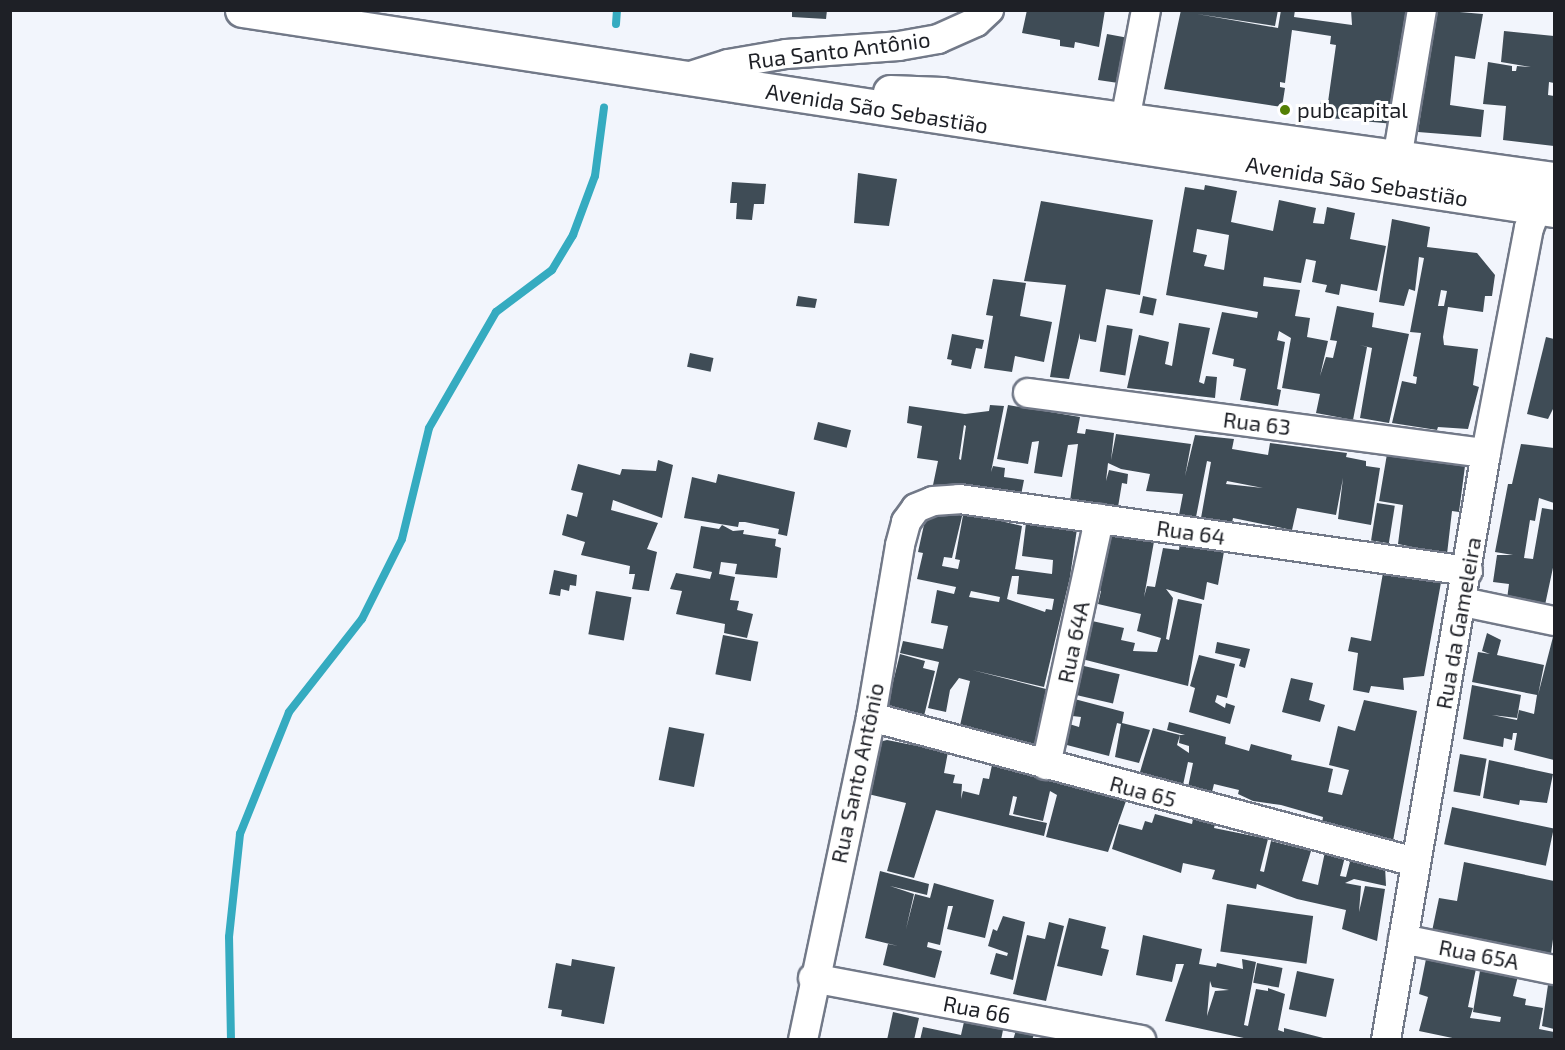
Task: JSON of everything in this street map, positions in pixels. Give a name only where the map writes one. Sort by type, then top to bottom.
[{"type":"main road","points":[[242,10],[750,89]]},
{"type":"main road","name":"Avenida São Sebastião","points":[[750,89],[942,94],[1397,159],[1549,194]]},
{"type":"main road","name":"Avenida São Sebastião","points":[[750,89],[1549,194]]},
{"type":"street","name":"Rua Santo Antônio","points":[[684,78],[751,60],[938,39],[976,22],[989,10]]},
{"type":"street","points":[[1125,120],[1146,10]]},
{"type":"street","points":[[1397,159],[1422,10]]},
{"type":"street","name":"Rua da Gameleira","points":[[1386,1040],[1415,862],[1463,602],[1486,453],[1528,228],[1549,194]]},
{"type":"street","name":"Rua 63","points":[[1028,393],[1486,453]]},
{"type":"street","name":"Rua 64","points":[[916,508],[933,501],[958,499],[1468,572]]},
{"type":"street","name":"Rua Santo Antônio","points":[[803,1040],[813,978],[871,717],[900,545],[906,522],[916,508]]},
{"type":"street","name":"Rua 64A","points":[[1046,765],[1099,519]]},
{"type":"street","points":[[1463,602],[1554,621]]},
{"type":"street","name":"Rua 65","points":[[871,717],[1415,862]]},
{"type":"street","name":"Rua 65A","points":[[1403,939],[1554,970]]},
{"type":"street","name":"Rua 66","points":[[813,978],[1141,1040]]},
{"type":"building","points":[[792,10],[827,10],[826,19],[792,17]]},
{"type":"building","points":[[1027,10],[1105,10],[1099,47],[1075,42],[1074,48],[1060,46],[1060,40],[1022,33]]},
{"type":"building","points":[[1181,10],[1278,10],[1275,26],[1197,14],[1278,28],[1281,10],[1295,10],[1294,17],[1352,25],[1351,10],[1410,11],[1394,124],[1319,117],[1321,101],[1328,102],[1336,45],[1330,44],[1331,36],[1292,30],[1285,83],[1280,82],[1280,87],[1285,88],[1282,107],[1164,89]]},
{"type":"building","points":[[1436,10],[1483,14],[1475,59],[1455,56],[1450,105],[1484,110],[1481,137],[1418,132]]},
{"type":"building","points":[[1504,31],[1554,36],[1554,83],[1549,82],[1548,95],[1554,96],[1554,146],[1503,140],[1506,106],[1483,104],[1488,62],[1512,66],[1512,71],[1516,71],[1517,66],[1531,67],[1501,62]]},
{"type":"building","points":[[1107,34],[1134,39],[1132,85],[1098,80]]},
{"type":"building","points":[[858,173],[897,179],[889,226],[854,223]]},
{"type":"building","points":[[732,182],[766,184],[764,204],[754,204],[752,220],[736,219],[737,203],[730,203]]},
{"type":"building","points":[[1205,185],[1237,191],[1231,222],[1273,231],[1279,200],[1316,208],[1313,223],[1324,224],[1327,207],[1355,213],[1350,239],[1386,246],[1377,291],[1341,284],[1339,295],[1325,292],[1327,285],[1312,282],[1316,261],[1306,259],[1301,283],[1264,277],[1263,286],[1300,290],[1295,316],[1310,318],[1307,337],[1328,341],[1320,376],[1326,357],[1333,358],[1337,341],[1330,340],[1337,306],[1374,313],[1372,327],[1409,334],[1389,423],[1360,418],[1372,348],[1360,345],[1367,347],[1353,420],[1316,413],[1320,394],[1282,388],[1291,338],[1279,331],[1277,340],[1285,342],[1277,389],[1281,390],[1278,406],[1240,400],[1246,369],[1233,366],[1234,359],[1212,354],[1222,312],[1257,318],[1258,312],[1166,295],[1185,187],[1204,190]],"holes":[[[1197,229],[1229,235],[1224,270],[1204,266],[1207,255],[1193,252]]]},
{"type":"building","points":[[1041,201],[1153,220],[1140,295],[1106,289],[1096,342],[1080,339],[1080,333],[1069,379],[1050,377],[1066,285],[1024,281]]},
{"type":"building","points":[[1392,219],[1430,227],[1427,247],[1477,253],[1495,275],[1492,296],[1485,296],[1483,312],[1448,307],[1443,337],[1444,345],[1478,349],[1473,385],[1479,387],[1468,429],[1438,427],[1437,430],[1392,423],[1402,381],[1416,384],[1417,377],[1413,376],[1421,333],[1410,332],[1424,258],[1419,257],[1415,291],[1409,289],[1404,306],[1379,302]],"holes":[[[1441,290],[1447,291],[1444,306],[1438,306]]]},
{"type":"building","points":[[993,279],[1026,283],[1020,316],[1052,322],[1044,362],[1015,356],[1012,372],[984,368],[993,316],[986,315]]},
{"type":"building","points":[[798,296],[817,299],[815,308],[796,306]]},
{"type":"building","points":[[1143,296],[1157,299],[1153,316],[1139,313]]},
{"type":"building","points":[[1179,323],[1210,328],[1199,382],[1204,384],[1206,376],[1217,377],[1215,398],[1127,388],[1139,335],[1169,342],[1165,364],[1172,366]]},
{"type":"building","points":[[1107,325],[1133,329],[1125,375],[1100,371]]},
{"type":"building","points":[[952,334],[984,340],[982,349],[976,348],[971,369],[951,365],[952,360],[947,359]]},
{"type":"building","points":[[1546,337],[1554,339],[1554,407],[1548,419],[1527,414]]},
{"type":"building","points":[[690,353],[713,358],[711,372],[687,367]]},
{"type":"building","points":[[990,405],[1004,406],[991,472],[993,466],[1005,468],[1004,477],[1024,480],[1021,495],[933,485],[938,461],[917,458],[922,426],[907,423],[909,406],[965,414],[989,411]],"holes":[[[964,425],[966,426],[961,460],[959,459]]]},
{"type":"building","points":[[1008,405],[1080,417],[1077,433],[1085,434],[1086,429],[1114,433],[1111,460],[1116,434],[1191,444],[1185,476],[1195,435],[1234,439],[1232,449],[1268,455],[1270,443],[1347,453],[1346,457],[1366,461],[1366,466],[1380,468],[1371,525],[1338,519],[1343,478],[1336,515],[1297,508],[1292,530],[1233,518],[1232,523],[1201,518],[1211,462],[1207,461],[1196,517],[1179,515],[1183,494],[1146,491],[1150,474],[1121,469],[1108,463],[1106,481],[1109,470],[1128,474],[1127,484],[1122,483],[1118,507],[1070,501],[1078,444],[1068,445],[1062,477],[1034,473],[1039,441],[1032,442],[1028,464],[997,459]],"holes":[[[1227,481],[1263,488],[1226,484]]]},
{"type":"building","points":[[818,422],[851,430],[847,448],[814,439]]},
{"type":"building","points":[[1521,444],[1554,448],[1554,503],[1539,498],[1535,521],[1530,520],[1524,558],[1533,559],[1542,508],[1554,510],[1554,563],[1545,605],[1507,599],[1509,584],[1493,582],[1497,555],[1513,555],[1495,552],[1508,484],[1512,484]]},
{"type":"building","points":[[1387,454],[1465,466],[1459,512],[1452,511],[1447,554],[1398,544],[1403,505],[1379,501]]},
{"type":"building","points":[[658,460],[673,465],[662,518],[613,500],[611,510],[658,523],[647,549],[657,552],[649,591],[632,589],[635,574],[629,574],[630,566],[581,555],[585,542],[562,535],[567,514],[577,517],[583,493],[571,490],[578,464],[620,475],[622,469],[656,471]]},
{"type":"building","points":[[718,474],[795,492],[787,536],[778,534],[779,529],[745,522],[739,522],[738,527],[684,518],[692,477],[716,483]]},
{"type":"building","points":[[1377,503],[1395,506],[1389,543],[1371,541]]},
{"type":"building","points":[[948,510],[963,512],[952,558],[944,557],[942,566],[958,569],[960,560],[955,559],[964,510],[992,514],[992,519],[1022,526],[1015,569],[1052,574],[1053,560],[1022,556],[1026,523],[1078,522],[1070,577],[1044,687],[972,670],[1046,689],[1035,747],[959,730],[970,681],[959,678],[950,690],[946,712],[928,708],[939,662],[900,653],[903,641],[943,649],[948,626],[931,623],[937,590],[954,594],[956,587],[917,579],[923,553],[918,552],[927,511],[948,516]],"holes":[[[1012,576],[1019,576],[1017,594],[1054,599],[1052,610],[1046,609],[1045,612],[1007,599]],[[971,591],[1000,597],[999,602],[969,597]]]},
{"type":"building","points":[[722,525],[733,531],[744,530],[743,534],[776,539],[775,546],[781,548],[777,578],[735,574],[737,564],[721,562],[719,574],[735,577],[730,600],[739,601],[737,610],[753,614],[747,638],[724,633],[725,624],[676,614],[682,591],[670,589],[676,573],[710,579],[712,572],[693,568],[701,526],[719,529]]},
{"type":"building","points":[[1112,530],[1155,536],[1144,597],[1147,586],[1155,587],[1163,548],[1179,550],[1180,543],[1225,546],[1218,585],[1207,582],[1204,600],[1166,589],[1173,598],[1166,639],[1169,640],[1178,599],[1202,604],[1188,686],[1074,657],[1083,619],[1124,628],[1121,640],[1135,643],[1133,651],[1157,652],[1161,638],[1137,631],[1141,614],[1098,604],[1101,591],[1087,587],[1096,541],[1109,544]]},
{"type":"building","points":[[1384,567],[1442,577],[1424,676],[1403,678],[1404,690],[1371,686],[1369,693],[1353,690],[1358,653],[1348,651],[1351,637],[1371,641]]},
{"type":"building","points":[[554,570],[577,575],[576,586],[570,585],[569,591],[561,589],[560,596],[549,594]]},
{"type":"building","points":[[596,591],[631,597],[624,641],[588,634]]},
{"type":"building","points":[[1487,633],[1501,640],[1497,655],[1544,665],[1538,695],[1554,633],[1554,760],[1514,750],[1517,733],[1513,733],[1512,740],[1504,738],[1503,747],[1463,739],[1472,685],[1521,695],[1517,718],[1492,715],[1517,720],[1519,710],[1534,714],[1537,695],[1472,682],[1478,652],[1490,654],[1482,651]]},
{"type":"building","points":[[723,635],[758,642],[751,681],[715,674]]},
{"type":"building","points":[[1217,642],[1250,649],[1245,668],[1239,666],[1241,659],[1215,653]]},
{"type":"building","points":[[900,654],[925,661],[923,668],[935,671],[923,720],[886,710]]},
{"type":"building","points":[[1199,655],[1235,664],[1227,698],[1217,695],[1215,702],[1225,708],[1226,703],[1235,706],[1230,724],[1189,712],[1195,688],[1190,686]]},
{"type":"building","points":[[1071,663],[1120,674],[1113,703],[1064,692]]},
{"type":"building","points":[[1291,678],[1313,683],[1309,700],[1325,705],[1320,722],[1282,712]]},
{"type":"building","points":[[1063,696],[1124,712],[1122,723],[1150,730],[1139,763],[1115,757],[1121,724],[1117,723],[1109,756],[1063,744],[1066,723],[1079,727],[1081,717],[1064,715]]},
{"type":"building","points":[[1364,700],[1417,711],[1393,841],[1322,823],[1323,817],[1281,805],[1253,801],[1238,794],[1239,790],[1214,784],[1212,792],[1188,787],[1193,763],[1188,762],[1183,785],[1140,772],[1153,728],[1185,735],[1167,730],[1169,722],[1226,737],[1225,744],[1249,751],[1251,744],[1292,755],[1291,760],[1333,769],[1328,792],[1342,795],[1349,770],[1329,765],[1338,726],[1355,731]],"holes":[[[1180,735],[1179,743],[1189,746],[1189,753],[1177,745]]]},
{"type":"building","points":[[669,727],[704,734],[694,787],[659,780]]},
{"type":"building","points":[[887,740],[948,752],[944,773],[955,775],[953,783],[962,784],[961,799],[963,791],[979,795],[983,778],[989,779],[992,765],[1098,789],[1097,794],[1126,801],[1108,852],[1046,837],[1057,795],[1050,791],[1043,821],[1013,814],[1017,797],[1013,796],[1009,815],[1047,823],[1044,836],[936,810],[914,878],[887,871],[906,803],[868,794],[879,742]]},
{"type":"building","points":[[1460,754],[1487,759],[1480,796],[1453,791]]},
{"type":"building","points":[[1489,760],[1553,774],[1547,803],[1520,800],[1519,805],[1483,798]]},
{"type":"building","points":[[1452,807],[1554,829],[1546,866],[1444,844]]},
{"type":"building","points":[[1155,814],[1192,824],[1194,814],[1216,820],[1214,828],[1268,839],[1260,871],[1264,872],[1271,841],[1311,851],[1302,881],[1318,885],[1326,847],[1346,853],[1340,876],[1346,877],[1352,854],[1385,866],[1386,886],[1354,879],[1345,883],[1361,886],[1359,912],[1365,886],[1385,889],[1377,941],[1342,929],[1346,910],[1297,899],[1257,884],[1256,889],[1212,879],[1215,870],[1183,863],[1181,873],[1112,849],[1119,824],[1142,830],[1145,821],[1152,823]]},
{"type":"building","points":[[1464,862],[1554,881],[1554,932],[1550,961],[1477,939],[1476,946],[1431,936],[1439,898],[1457,901]]},
{"type":"building","points":[[880,871],[929,884],[927,895],[890,886],[914,894],[906,929],[915,894],[930,898],[934,883],[994,900],[985,938],[947,929],[953,906],[948,906],[940,945],[928,942],[927,947],[942,951],[935,978],[883,965],[888,944],[898,946],[865,938]]},
{"type":"building","points":[[1227,904],[1313,916],[1306,964],[1220,952]]},
{"type":"building","points":[[1003,916],[1025,922],[1013,980],[990,974],[996,953],[1007,956],[1008,953],[988,946],[993,929],[997,931]]},
{"type":"building","points":[[1069,918],[1106,927],[1101,948],[1109,950],[1102,976],[1057,966]]},
{"type":"building","points":[[1049,922],[1064,926],[1046,1001],[1013,994],[1027,935],[1045,939]]},
{"type":"building","points":[[1143,935],[1202,949],[1199,964],[1216,967],[1217,963],[1243,969],[1242,959],[1256,962],[1244,1025],[1248,1026],[1256,989],[1268,991],[1268,988],[1285,994],[1278,1030],[1284,1032],[1284,1028],[1331,1040],[1253,1040],[1165,1021],[1184,964],[1176,964],[1172,982],[1136,975]],"holes":[[[1210,981],[1212,987],[1229,990],[1215,991],[1207,1016]]]},
{"type":"building","points":[[1427,954],[1477,964],[1468,1007],[1473,1008],[1470,1018],[1500,1022],[1501,1017],[1473,1012],[1481,965],[1519,972],[1513,996],[1526,999],[1525,1005],[1543,1008],[1539,1029],[1554,1032],[1554,1040],[1462,1040],[1419,1031],[1428,997],[1419,994]]},
{"type":"building","points":[[572,959],[615,967],[604,1024],[561,1016],[562,1010],[548,1008],[556,963],[571,966]]},
{"type":"building","points":[[1257,963],[1283,968],[1279,988],[1253,983]]},
{"type":"building","points":[[1297,971],[1334,979],[1326,1017],[1289,1009]]},
{"type":"building","points":[[1549,978],[1554,979],[1554,1029],[1542,1026]]},
{"type":"building","points":[[893,1012],[919,1018],[914,1040],[887,1040]]},
{"type":"building","points":[[966,1013],[1005,1020],[1001,1040],[920,1040],[923,1027],[961,1035]]},
{"type":"building","points":[[1017,1027],[1035,1032],[1032,1040],[1013,1040]]},
{"type":"waterway","points":[[616,24],[617,10]]},
{"type":"waterway","points":[[231,1040],[229,937],[240,834],[289,712],[362,619],[402,539],[429,428],[496,312],[552,270],[573,235],[595,176],[604,108]]},
{"type":"place","name":"pub capital","points":[[1285,110]]}]
